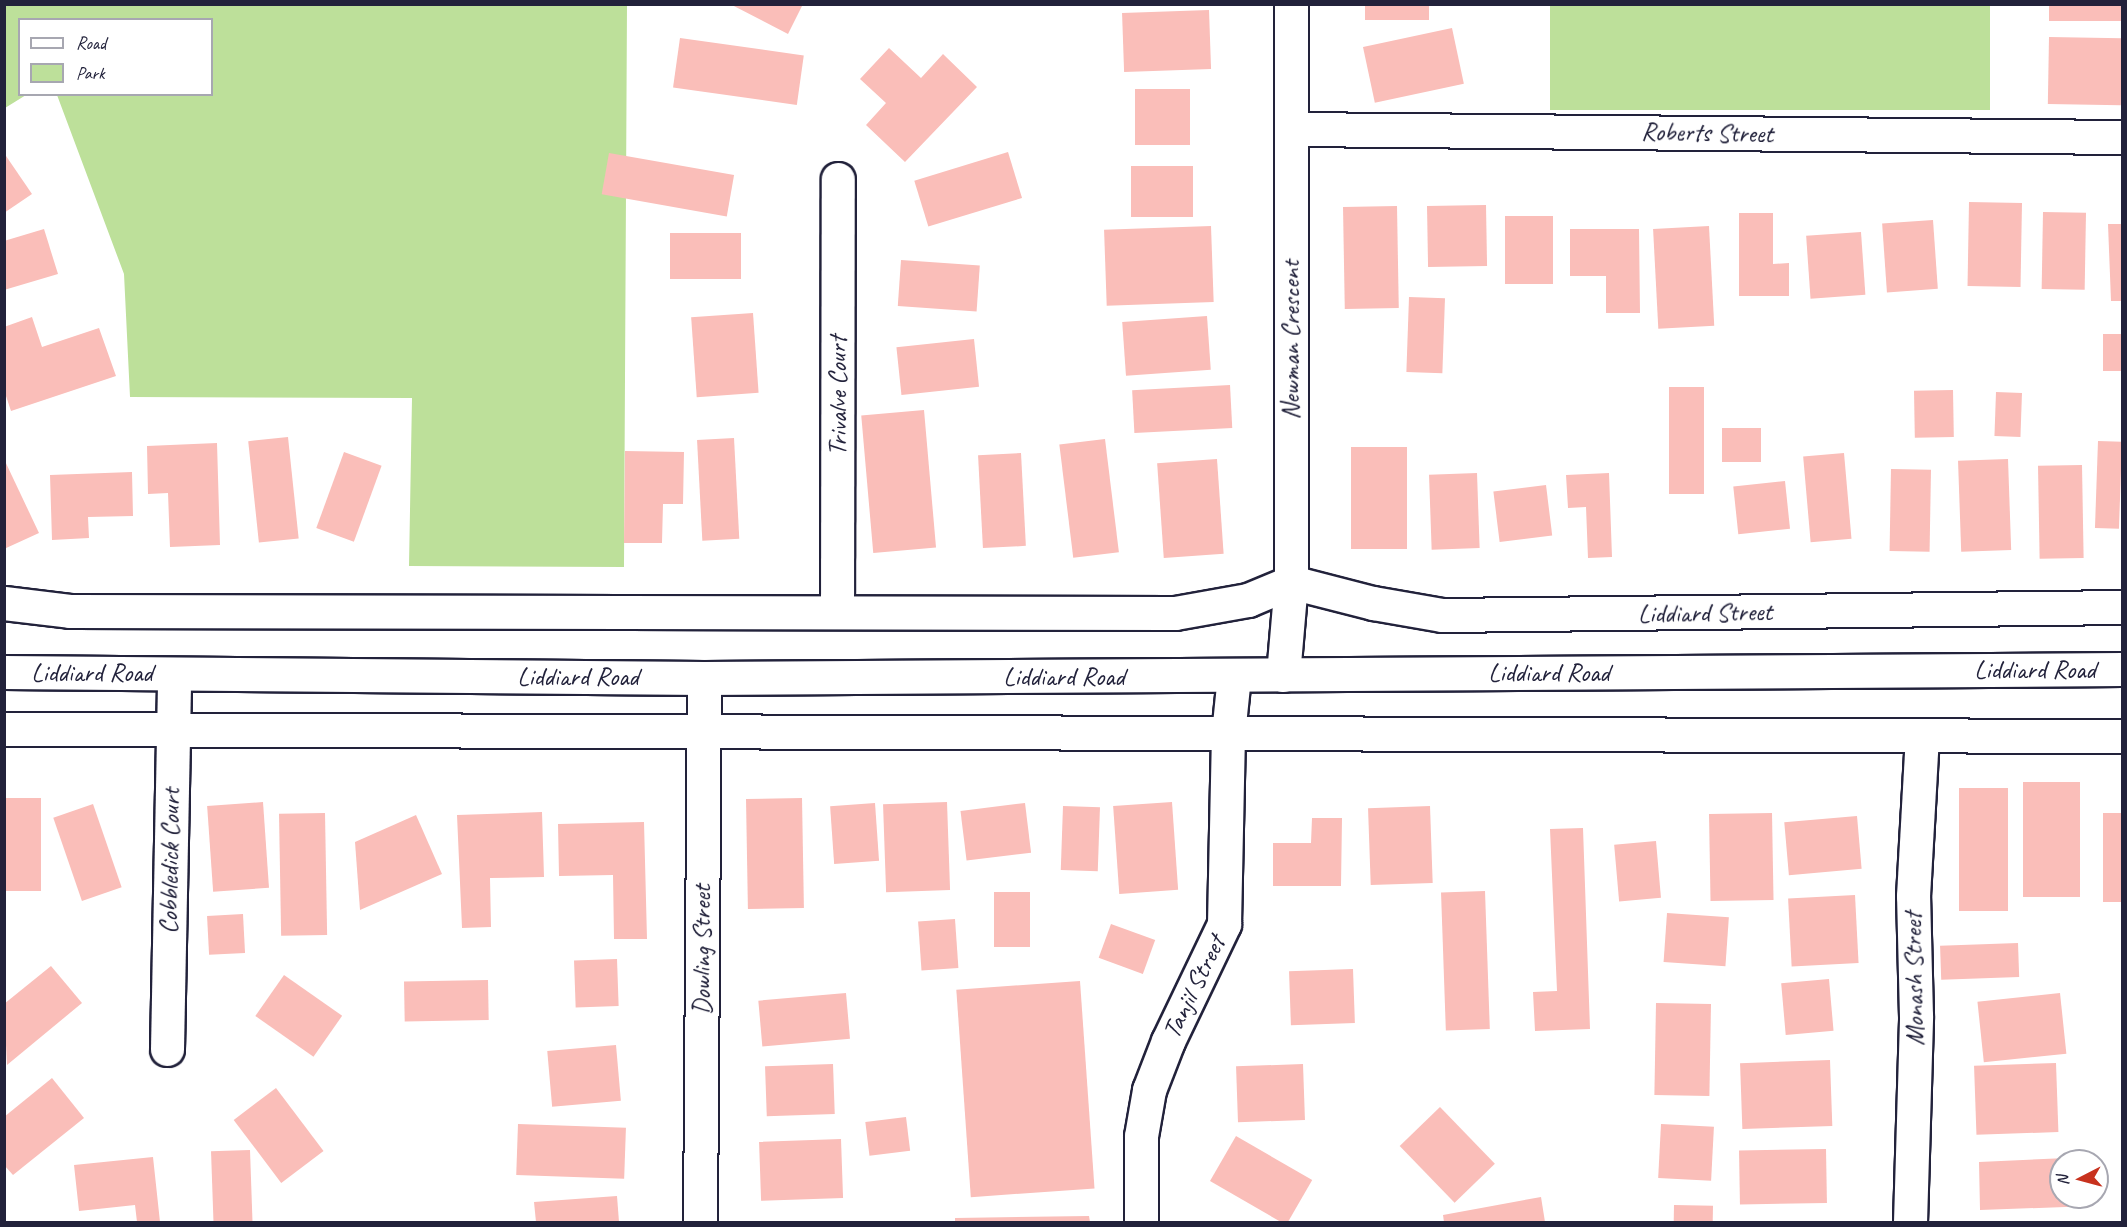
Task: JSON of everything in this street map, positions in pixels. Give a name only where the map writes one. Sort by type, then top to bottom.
[{"type":"street","name":"Newman Crescent","points":[[1282,675],[1291,582],[1291,4]]},
{"type":"street","name":"Roberts Street","points":[[1292,129],[2122,137]]},
{"type":"street","name":"Trivalve Court","points":[[837,612],[838,179]]},
{"type":"street","name":"Liddiard Street","points":[[1291,582],[1373,603],[1442,615],[2122,607]]},
{"type":"street","points":[[4,603],[70,611],[1175,613],[1248,600],[1291,582]]},
{"type":"street","name":"Liddiard Road","points":[[4,672],[704,678],[2122,669]]},
{"type":"street","name":"Cobbledick Court","points":[[167,1049],[174,674]]},
{"type":"street","name":"Tanjil Street","points":[[1141,1222],[1141,1136],[1149,1090],[1168,1041],[1224,924],[1228,734],[1234,676]]},
{"type":"street","name":"Dowling Street","points":[[700,1222],[704,678]]},
{"type":"street","name":"Liddiard Road","points":[[4,729],[2122,736]]},
{"type":"street","name":"Monash Street","points":[[1910,1222],[1916,1016],[1913,896],[1922,736]]},
{"type":"green space","points":[[5,5],[627,5],[624,567],[409,566],[412,398],[130,397],[124,274],[57,96],[213,96],[213,18],[18,18],[18,96],[24,96],[5,108]]},
{"type":"green space","points":[[1550,5],[1990,5],[1990,110],[1550,110]]},
{"type":"building","points":[[730,4],[803,4],[788,34]]},
{"type":"building","points":[[1365,4],[1429,4],[1429,20],[1365,20]]},
{"type":"building","points":[[2049,4],[2122,4],[2122,21],[2049,21]]},
{"type":"building","points":[[1209,10],[1211,69],[1124,72],[1122,13]]},
{"type":"building","points":[[1452,28],[1464,84],[1375,103],[1363,47]]},
{"type":"building","points":[[2049,37],[2122,38],[2121,105],[2048,104]]},
{"type":"building","points":[[680,38],[804,55],[797,105],[673,88]]},
{"type":"building","points":[[889,48],[921,78],[943,54],[977,87],[905,162],[866,125],[886,103],[860,79]]},
{"type":"building","points":[[1135,89],[1190,89],[1190,145],[1135,145]]},
{"type":"building","points":[[1008,152],[1022,198],[928,227],[914,181]]},
{"type":"building","points":[[4,153],[32,194],[4,213]]},
{"type":"building","points":[[609,153],[734,175],[727,216],[602,194]]},
{"type":"building","points":[[1131,166],[1193,166],[1193,217],[1131,217]]},
{"type":"building","points":[[1969,202],[2022,203],[2021,287],[1968,286]]},
{"type":"building","points":[[1486,205],[1487,266],[1428,267],[1427,206]]},
{"type":"building","points":[[1397,206],[1399,308],[1345,309],[1343,207]]},
{"type":"building","points":[[2043,212],[2086,213],[2085,290],[2042,289]]},
{"type":"building","points":[[1739,213],[1773,213],[1773,264],[1789,263],[1789,296],[1739,296]]},
{"type":"building","points":[[1505,216],[1553,216],[1553,284],[1505,284]]},
{"type":"building","points":[[1933,220],[1938,289],[1887,292],[1882,224]]},
{"type":"building","points":[[2108,224],[2122,224],[2122,301],[2111,301]]},
{"type":"building","points":[[1211,226],[1214,302],[1107,306],[1104,230]]},
{"type":"building","points":[[1709,226],[1714,326],[1658,329],[1653,229]]},
{"type":"building","points":[[44,229],[58,274],[4,290],[4,241]]},
{"type":"building","points":[[1570,229],[1639,229],[1640,313],[1606,313],[1606,276],[1570,276]]},
{"type":"building","points":[[1861,232],[1865,295],[1811,299],[1806,236]]},
{"type":"building","points":[[670,233],[741,233],[741,279],[670,279]]},
{"type":"building","points":[[901,260],[980,266],[977,311],[898,306]]},
{"type":"building","points":[[1409,297],[1445,298],[1442,373],[1406,372]]},
{"type":"building","points":[[753,313],[759,393],[697,397],[691,317]]},
{"type":"building","points":[[1207,316],[1211,370],[1126,376],[1122,322]]},
{"type":"building","points":[[32,317],[42,347],[99,328],[116,376],[11,411],[4,390],[4,327]]},
{"type":"building","points":[[2103,334],[2122,334],[2122,371],[2103,371]]},
{"type":"building","points":[[974,339],[979,387],[901,395],[896,347]]},
{"type":"building","points":[[1230,385],[1232,428],[1134,433],[1132,390]]},
{"type":"building","points":[[1669,387],[1704,387],[1704,494],[1669,494]]},
{"type":"building","points":[[1953,390],[1954,437],[1915,438],[1914,391]]},
{"type":"building","points":[[1996,392],[2022,393],[2020,437],[1994,436]]},
{"type":"building","points":[[924,410],[936,547],[873,553],[861,415]]},
{"type":"building","points":[[1722,428],[1761,428],[1761,462],[1722,462]]},
{"type":"building","points":[[288,437],[299,538],[259,543],[248,441]]},
{"type":"building","points":[[734,438],[739,539],[702,541],[697,440]]},
{"type":"building","points":[[1105,439],[1119,552],[1073,558],[1059,445]]},
{"type":"building","points":[[2098,441],[2122,442],[2119,529],[2095,528]]},
{"type":"building","points":[[217,443],[220,545],[170,547],[168,493],[148,494],[147,446]]},
{"type":"building","points":[[1351,447],[1407,447],[1407,549],[1351,549]]},
{"type":"building","points":[[625,451],[684,452],[683,504],[663,504],[662,543],[624,543]]},
{"type":"building","points":[[344,452],[382,466],[354,542],[316,528]]},
{"type":"building","points":[[1021,453],[1026,546],[983,548],[978,455]]},
{"type":"building","points":[[1844,453],[1851,539],[1811,542],[1803,457]]},
{"type":"building","points":[[4,459],[39,533],[4,549]]},
{"type":"building","points":[[1217,459],[1224,554],[1164,558],[1157,463]]},
{"type":"building","points":[[2008,459],[2011,550],[1961,552],[1958,461]]},
{"type":"building","points":[[2082,465],[2084,558],[2040,559],[2038,466]]},
{"type":"building","points":[[1891,469],[1931,470],[1930,552],[1890,551]]},
{"type":"building","points":[[132,472],[133,516],[88,517],[89,538],[52,540],[50,475]]},
{"type":"building","points":[[1477,473],[1480,548],[1432,550],[1429,475]]},
{"type":"building","points":[[1609,473],[1612,557],[1588,558],[1586,507],[1568,508],[1566,475]]},
{"type":"building","points":[[1785,481],[1790,529],[1738,534],[1733,486]]},
{"type":"building","points":[[1546,485],[1552,536],[1500,542],[1493,491]]},
{"type":"building","points":[[2023,782],[2080,782],[2080,897],[2023,897]]},
{"type":"building","points":[[1959,788],[2008,788],[2008,911],[1959,911]]},
{"type":"building","points":[[4,798],[41,798],[41,891],[4,891]]},
{"type":"building","points":[[802,798],[804,908],[748,909],[746,799]]},
{"type":"building","points":[[263,802],[269,888],[213,892],[207,806]]},
{"type":"building","points":[[947,802],[950,890],[886,892],[883,804]]},
{"type":"building","points":[[1172,802],[1178,890],[1119,894],[1113,806]]},
{"type":"building","points":[[875,803],[879,861],[834,864],[830,806]]},
{"type":"building","points":[[1025,803],[1031,853],[967,861],[960,811]]},
{"type":"building","points":[[93,804],[122,887],[82,901],[53,818]]},
{"type":"building","points":[[1063,806],[1100,807],[1098,871],[1061,870]]},
{"type":"building","points":[[1430,806],[1433,883],[1371,885],[1368,808]]},
{"type":"building","points":[[542,812],[544,877],[490,878],[491,927],[462,928],[457,815]]},
{"type":"building","points":[[325,813],[327,935],[281,936],[279,814]]},
{"type":"building","points":[[1772,813],[1774,900],[1711,901],[1709,814]]},
{"type":"building","points":[[2103,813],[2122,813],[2122,902],[2103,902]]},
{"type":"building","points":[[416,815],[442,874],[360,910],[355,842]]},
{"type":"building","points":[[1857,816],[1862,869],[1789,875],[1784,822]]},
{"type":"building","points":[[1312,818],[1342,818],[1341,886],[1273,886],[1273,843],[1311,843]]},
{"type":"building","points":[[644,822],[647,939],[614,939],[613,875],[559,876],[558,824]]},
{"type":"building","points":[[1583,828],[1590,1029],[1535,1031],[1533,992],[1557,991],[1550,829]]},
{"type":"building","points":[[1656,841],[1661,898],[1619,901],[1614,845]]},
{"type":"building","points":[[1485,891],[1490,1029],[1446,1030],[1441,893]]},
{"type":"building","points":[[994,892],[1030,892],[1030,947],[994,947]]},
{"type":"building","points":[[1855,895],[1859,963],[1792,966],[1788,899]]},
{"type":"building","points":[[1667,913],[1729,917],[1725,966],[1664,962]]},
{"type":"building","points":[[243,914],[245,953],[209,955],[207,916]]},
{"type":"building","points":[[955,919],[958,968],[922,970],[918,922]]},
{"type":"building","points":[[1111,924],[1155,940],[1143,974],[1099,958]]},
{"type":"building","points":[[2018,943],[2019,977],[1941,980],[1940,946]]},
{"type":"building","points":[[617,959],[619,1006],[576,1007],[574,961]]},
{"type":"building","points":[[51,966],[82,1003],[7,1065],[4,1004]]},
{"type":"building","points":[[1353,969],[1355,1023],[1291,1025],[1289,971]]},
{"type":"building","points":[[284,975],[342,1016],[313,1057],[255,1016]]},
{"type":"building","points":[[1829,979],[1834,1031],[1786,1035],[1781,983]]},
{"type":"building","points":[[488,980],[489,1020],[405,1021],[404,981]]},
{"type":"building","points":[[1080,981],[1095,1188],[971,1197],[956,990]]},
{"type":"building","points":[[846,993],[850,1039],[762,1046],[758,1001]]},
{"type":"building","points":[[2060,993],[2066,1054],[1984,1062],[1977,1002]]},
{"type":"building","points":[[1656,1003],[1711,1004],[1709,1096],[1654,1095]]},
{"type":"building","points":[[616,1045],[621,1101],[552,1107],[547,1051]]},
{"type":"building","points":[[1830,1060],[1832,1126],[1742,1129],[1740,1063]]},
{"type":"building","points":[[2056,1063],[2058,1132],[1976,1135],[1974,1066]]},
{"type":"building","points":[[833,1064],[835,1114],[767,1116],[765,1066]]},
{"type":"building","points":[[1303,1064],[1305,1120],[1238,1122],[1236,1066]]},
{"type":"building","points":[[52,1078],[84,1118],[13,1175],[4,1165],[4,1117]]},
{"type":"building","points":[[276,1088],[324,1151],[281,1183],[234,1120]]},
{"type":"building","points":[[1440,1107],[1495,1164],[1455,1203],[1400,1146]]},
{"type":"building","points":[[906,1117],[910,1151],[869,1156],[865,1122]]},
{"type":"building","points":[[518,1124],[626,1128],[624,1179],[516,1175]]},
{"type":"building","points":[[1661,1124],[1714,1127],[1711,1181],[1658,1178]]},
{"type":"building","points":[[1236,1136],[1312,1180],[1288,1222],[1281,1222],[1210,1181]]},
{"type":"building","points":[[841,1139],[843,1198],[761,1201],[759,1142]]},
{"type":"building","points":[[1826,1149],[1827,1203],[1740,1205],[1739,1151]]},
{"type":"building","points":[[250,1150],[253,1222],[213,1222],[211,1151]]},
{"type":"building","points":[[153,1157],[160,1222],[137,1222],[135,1205],[79,1211],[74,1165]]},
{"type":"building","points":[[2049,1159],[2049,1208],[1980,1210],[1979,1162]]},
{"type":"building","points":[[617,1196],[619,1222],[536,1222],[534,1202]]},
{"type":"building","points":[[1541,1197],[1545,1222],[1444,1222],[1443,1215]]},
{"type":"building","points":[[1674,1205],[1713,1206],[1713,1222],[1674,1222]]},
{"type":"building","points":[[1089,1216],[1090,1222],[955,1222],[955,1218]]}]
